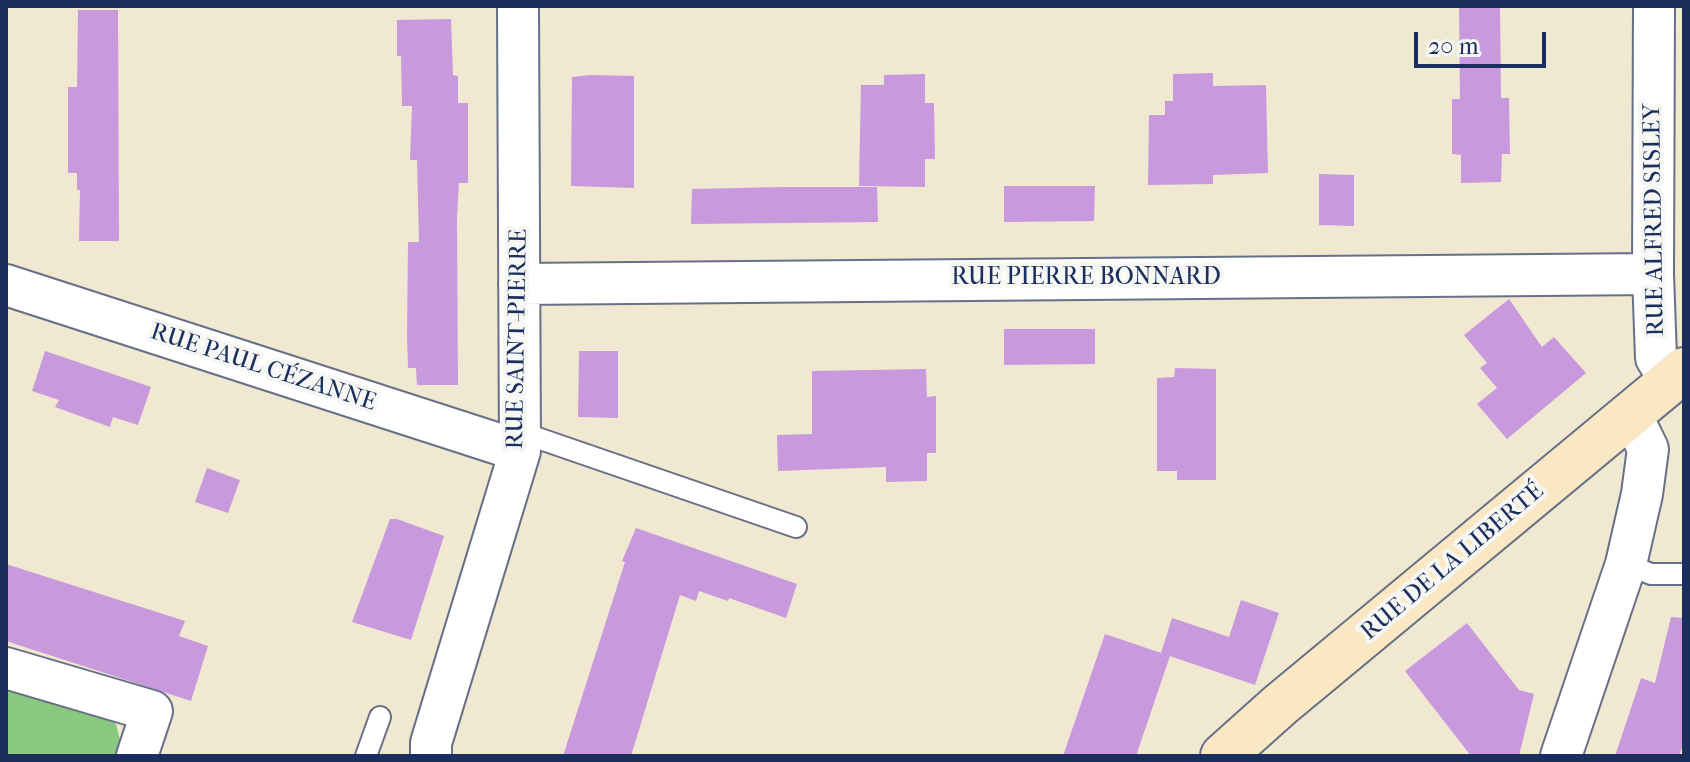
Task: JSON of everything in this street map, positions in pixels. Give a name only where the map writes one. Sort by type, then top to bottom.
[{"type":"street","name":"RUE SAINT-PIERRE","points":[[431,756],[431,743],[520,441],[518,6]]},
{"type":"street","name":"RUE ALFRED SISLEY","points":[[1654,6],[1653,274],[1656,358],[1678,376]]},
{"type":"street","name":"RUE PIERRE BONNARD","points":[[519,284],[1653,274]]},
{"type":"street","name":"RUE PAUL CÉZANNE","points":[[6,285],[520,441]]},
{"type":"street","name":"RUE DE LA LIBERTÉ","points":[[1223,756],[1280,705],[1678,376]]},
{"type":"street","points":[[1561,756],[1626,564],[1642,494],[1648,449],[1631,414]]},
{"type":"street","points":[[6,668],[152,711],[137,756]]},
{"type":"lane","points":[[520,441],[796,527]]},
{"type":"lane","points":[[1626,564],[1651,574],[1684,574]]},
{"type":"lane","points":[[366,756],[380,717]]},
{"type":"green space","points":[[6,688],[100,713],[116,724],[122,747],[118,756],[6,756]]},
{"type":"building","points":[[1459,6],[1500,6],[1501,98],[1509,98],[1510,154],[1502,154],[1501,182],[1461,183],[1461,155],[1452,154],[1452,99],[1460,99]]},
{"type":"building","points":[[78,10],[118,10],[119,241],[79,241],[80,190],[77,190],[77,173],[68,173],[68,87],[77,87]]},
{"type":"building","points":[[451,19],[453,75],[458,76],[458,103],[468,103],[468,183],[459,183],[457,217],[458,385],[417,385],[416,368],[408,368],[407,337],[408,242],[419,242],[417,160],[410,160],[412,106],[402,106],[397,20]]},
{"type":"building","points":[[1213,73],[1213,86],[1266,85],[1268,173],[1213,175],[1213,184],[1148,185],[1149,115],[1165,115],[1165,101],[1173,101],[1173,74]]},
{"type":"building","points":[[925,74],[925,103],[934,103],[935,159],[925,159],[925,187],[859,186],[861,85],[884,85],[884,75]]},
{"type":"building","points":[[634,76],[634,188],[571,186],[572,77]]},
{"type":"building","points":[[1319,174],[1354,175],[1354,226],[1319,225]]},
{"type":"building","points":[[1004,186],[1095,186],[1094,221],[1004,222]]},
{"type":"building","points":[[877,187],[878,222],[691,224],[692,189]]},
{"type":"building","points":[[1509,299],[1542,347],[1554,337],[1586,373],[1507,439],[1477,404],[1497,388],[1480,368],[1487,363],[1464,335]]},
{"type":"building","points":[[1004,329],[1095,329],[1095,364],[1004,365]]},
{"type":"building","points":[[45,351],[151,387],[138,425],[113,417],[110,427],[55,407],[59,400],[32,391]]},
{"type":"building","points":[[579,351],[618,351],[618,418],[578,417]]},
{"type":"building","points":[[1175,368],[1216,369],[1216,480],[1177,480],[1177,471],[1157,471],[1157,378],[1174,377]]},
{"type":"building","points":[[926,369],[927,397],[936,396],[936,453],[927,453],[927,481],[886,482],[886,467],[778,471],[777,435],[812,434],[812,371]]},
{"type":"building","points":[[207,468],[240,480],[228,513],[195,502]]},
{"type":"building","points":[[390,519],[444,536],[411,640],[352,622]]},
{"type":"building","points":[[636,528],[797,584],[786,618],[699,591],[696,601],[680,595],[631,756],[563,756],[625,562],[622,561]]},
{"type":"building","points":[[6,564],[185,621],[179,636],[208,646],[191,701],[6,641]]},
{"type":"building","points":[[1241,600],[1279,613],[1255,685],[1161,653],[1172,618],[1229,637]]},
{"type":"building","points":[[1671,617],[1684,618],[1684,741],[1679,756],[1615,756],[1641,678],[1655,683]]},
{"type":"building","points":[[1467,623],[1519,690],[1534,694],[1519,756],[1471,756],[1405,671]]},
{"type":"building","points":[[1105,634],[1170,656],[1136,756],[1063,756]]}]
